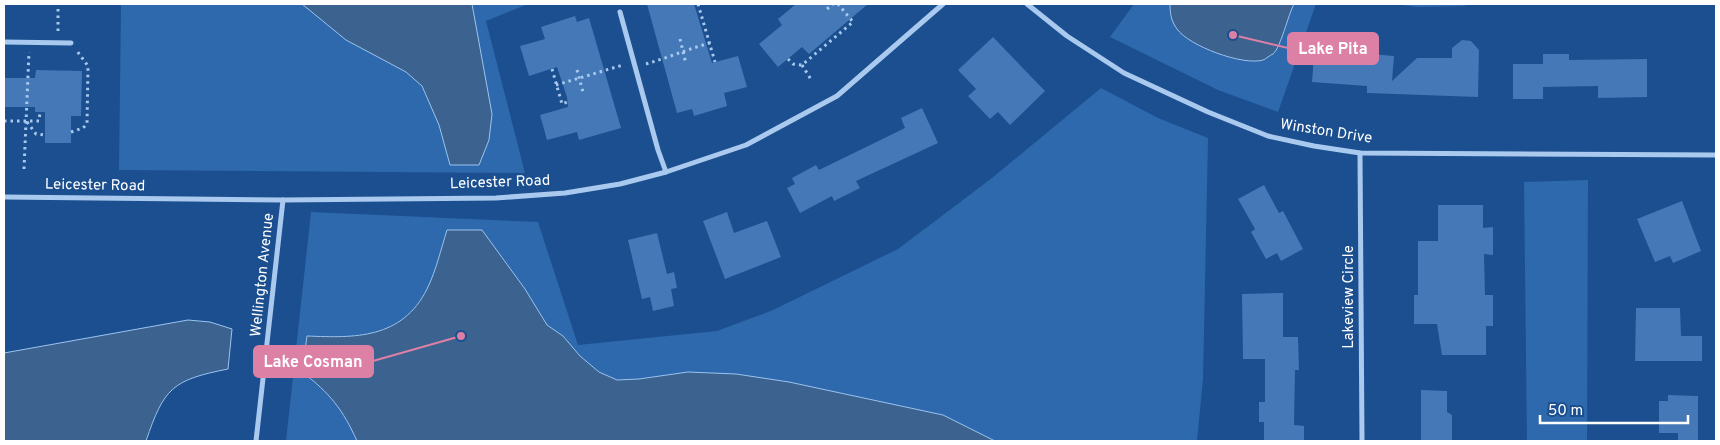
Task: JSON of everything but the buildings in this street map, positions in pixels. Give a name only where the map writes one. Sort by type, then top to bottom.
[{"type":"street","name":"Leicester Road","points":[[4,197],[283,200],[496,198],[565,193],[620,184],[666,172],[746,145],[837,96],[942,4]]},
{"type":"street","name":"Winston Drive","points":[[1026,4],[1067,36],[1124,73],[1208,112],[1268,136],[1360,153],[1716,155]]},
{"type":"street","points":[[620,12],[666,172]]},
{"type":"street","points":[[4,42],[71,43]]},
{"type":"street","name":"Lakeview Circle","points":[[1360,153],[1362,441]]},
{"type":"street","name":"Wellington Avenue","points":[[256,441],[283,200]]},
{"type":"path","points":[[58,4],[58,42]]},
{"type":"path","points":[[698,4],[715,62]]},
{"type":"path","points":[[827,9],[833,4]]},
{"type":"path","points":[[788,59],[793,64],[802,65],[853,22],[838,4]]},
{"type":"path","points":[[680,39],[686,64]]},
{"type":"path","points":[[24,169],[29,42]]},
{"type":"path","points":[[71,43],[88,66],[87,124],[83,128],[71,132]]},
{"type":"path","points":[[556,85],[710,43]]},
{"type":"path","points":[[802,65],[812,81]]},
{"type":"path","points":[[552,69],[562,104],[567,102]]},
{"type":"path","points":[[577,70],[583,92]]},
{"type":"path","points":[[4,121],[39,121],[40,112]]},
{"type":"path","points":[[27,121],[36,134],[45,135]]},
{"type":"shaded area","points":[[121,4],[528,4],[486,21],[525,173],[119,170]]},
{"type":"shaded area","points":[[302,4],[472,4],[492,114],[489,140],[479,165],[450,165],[439,125],[422,86],[406,72],[346,40]]},
{"type":"shaded area","points":[[1134,4],[1170,4],[1170,16],[1292,8],[1294,4],[1316,4],[1278,112],[1218,90],[1110,37]]},
{"type":"shaded area","points":[[1170,4],[1294,4],[1276,50],[1264,59],[1254,61],[1217,53],[1193,42],[1175,26],[1171,17]]},
{"type":"shaded area","points":[[1395,4],[1465,4],[1465,6],[1417,7]]},
{"type":"shaded area","points":[[1101,88],[1158,118],[1208,138],[1203,379],[1197,441],[995,441],[943,415],[789,382],[736,374],[688,372],[617,380],[599,372],[580,356],[563,336],[547,325],[525,289],[482,230],[447,231],[436,268],[427,289],[417,305],[404,318],[391,326],[376,332],[359,335],[342,337],[307,336],[303,372],[321,387],[335,403],[357,441],[286,441],[311,212],[538,222],[578,345],[717,331],[773,310],[898,249],[992,178]]},
{"type":"shaded area","points":[[1588,180],[1587,441],[1527,441],[1524,182]]},
{"type":"shaded area","points":[[447,230],[482,230],[525,289],[547,325],[563,336],[580,356],[599,372],[617,380],[688,372],[736,374],[789,382],[943,415],[995,441],[357,441],[335,403],[302,372],[307,336],[342,337],[376,332],[404,318],[417,305],[427,289]]},
{"type":"shaded area","points":[[188,320],[210,322],[232,329],[228,369],[194,377],[173,389],[159,409],[146,441],[4,441],[4,353]]},
{"type":"place","name":"Lake Pita","points":[[1233,35]]},
{"type":"place","name":"Lake Cosman","points":[[461,336]]}]
